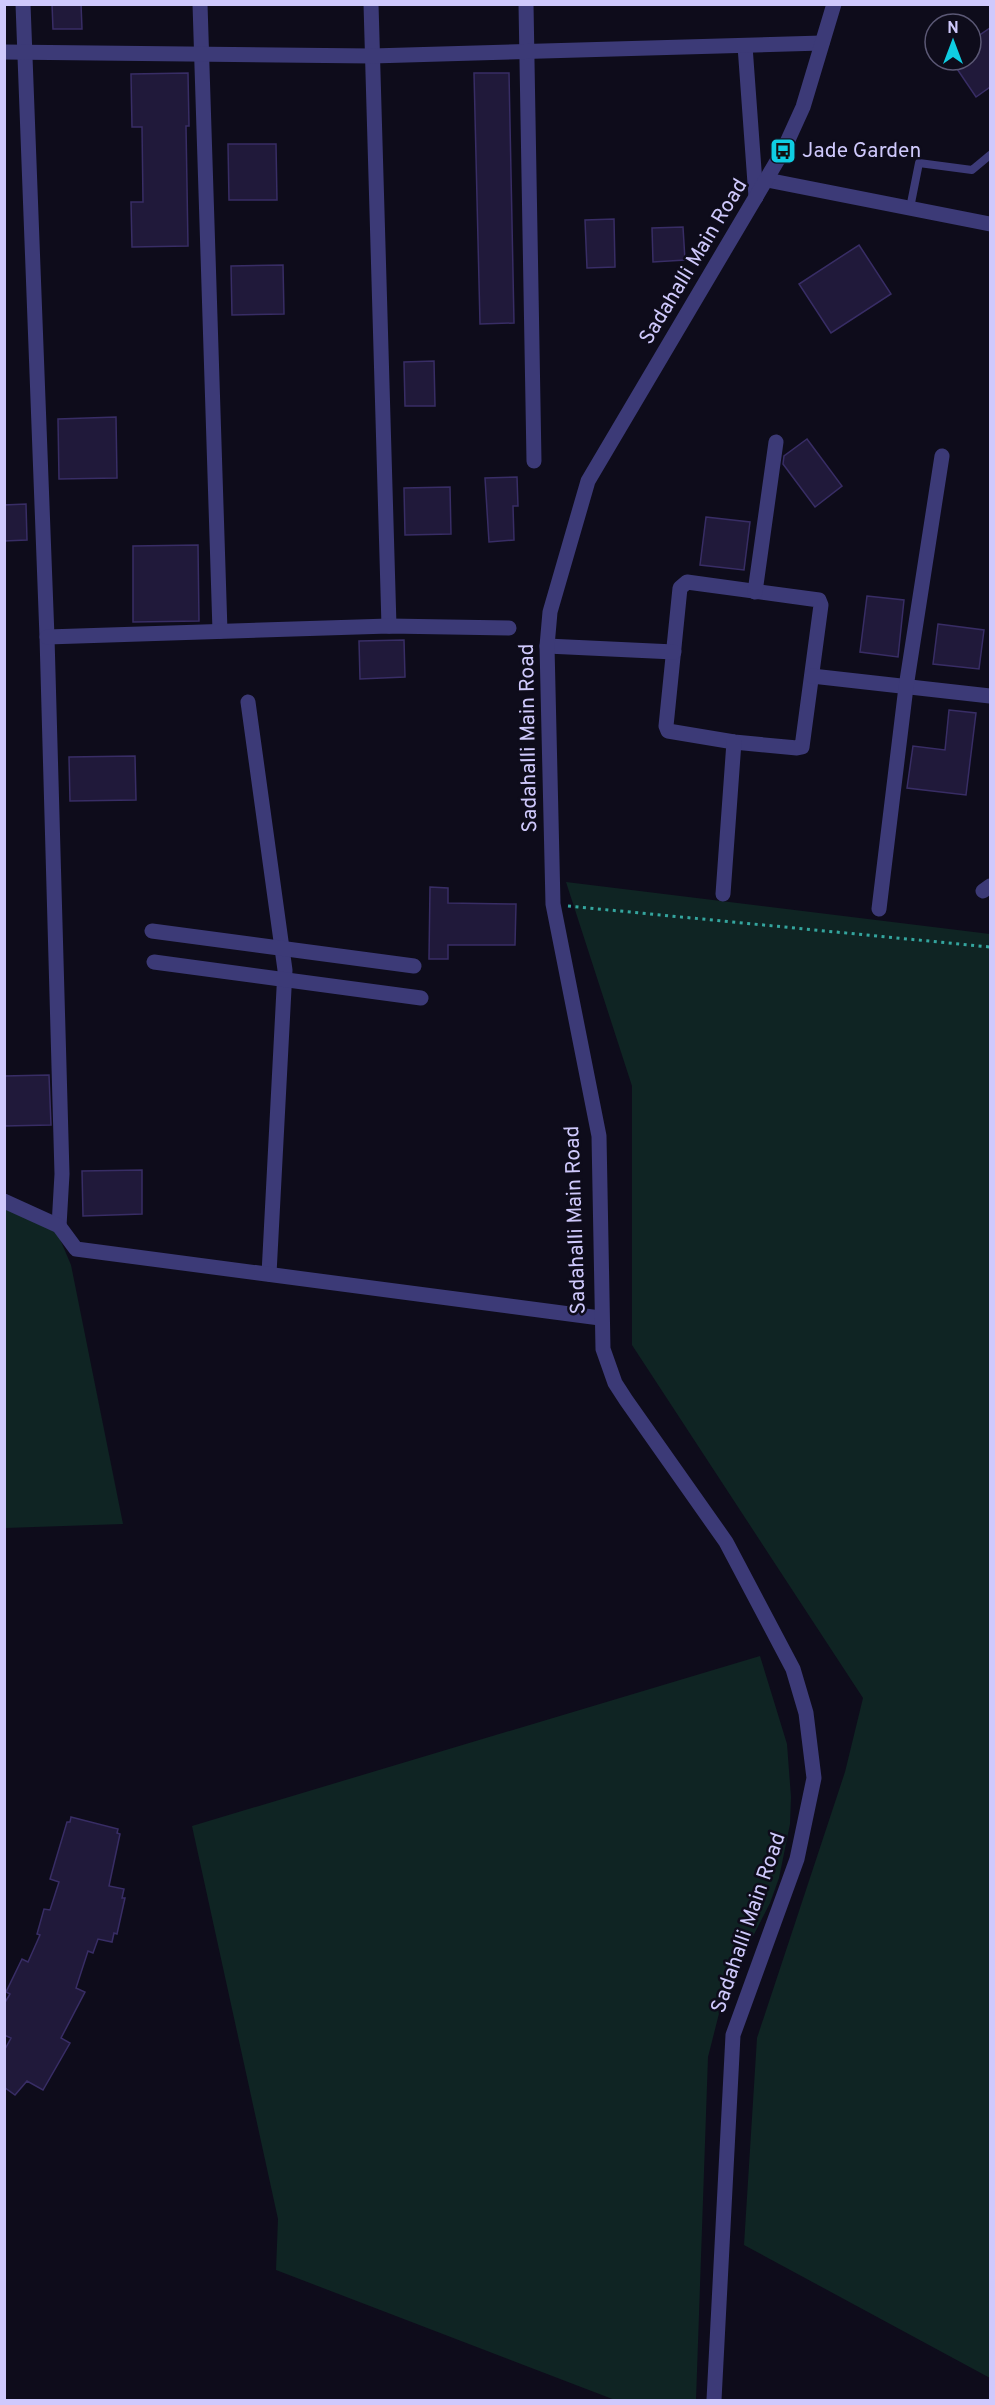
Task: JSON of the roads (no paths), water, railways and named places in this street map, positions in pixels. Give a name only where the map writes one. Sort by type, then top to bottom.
[{"type":"street","points":[[23,4],[23,52],[47,636],[62,1174],[59,1226]]},
{"type":"street","points":[[200,4],[220,631]]},
{"type":"street","points":[[371,4],[389,626]]},
{"type":"street","points":[[526,4],[534,461]]},
{"type":"street","name":"Sadahalli Main Road","points":[[714,2400],[734,2035],[797,1858],[814,1778],[806,1713],[793,1669],[726,1542],[615,1383],[603,1349],[600,1318],[599,1136],[553,904],[547,646],[550,612],[588,481],[767,180],[803,107],[834,4]]},
{"type":"street","points":[[4,52],[372,56],[822,43]]},
{"type":"street","points":[[745,46],[756,197]]},
{"type":"street","points":[[767,180],[990,224]]},
{"type":"street","points":[[755,592],[776,442]]},
{"type":"street","points":[[879,909],[906,687],[942,456]]},
{"type":"street","points":[[684,583],[819,600],[821,605],[802,747],[734,742],[668,730],[666,726],[674,652],[680,588],[684,583]]},
{"type":"street","points":[[47,636],[389,626],[509,628]]},
{"type":"street","points":[[547,646],[674,652]]},
{"type":"street","points":[[812,676],[990,696]]},
{"type":"street","points":[[248,702],[282,949],[284,979],[269,1274]]},
{"type":"street","points":[[723,894],[734,742]]},
{"type":"street","points":[[152,931],[414,966]]},
{"type":"street","points":[[154,962],[421,998]]},
{"type":"street","points":[[4,1201],[59,1226],[76,1249],[600,1318]]},
{"type":"lane","points":[[910,208],[919,163],[972,170],[990,155]]},
{"type":"place","name":"Jade Garden","points":[[783,151]]}]
